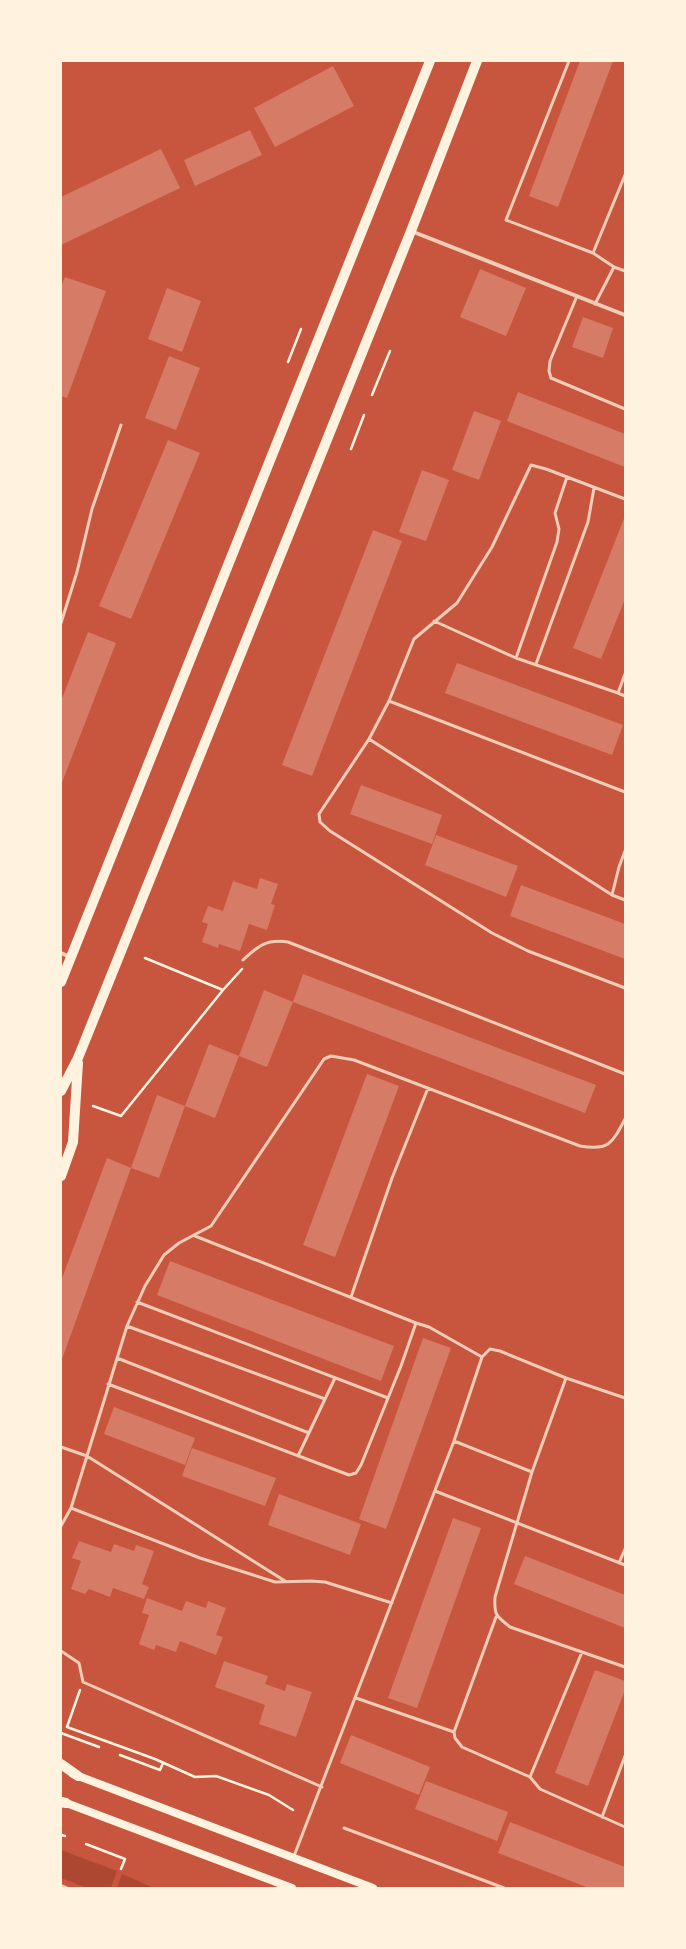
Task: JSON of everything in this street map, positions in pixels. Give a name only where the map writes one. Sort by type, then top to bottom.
[{"type":"main road","points":[[61,982],[430,61]]},
{"type":"main road","points":[[61,1091],[78,1058],[411,231],[477,61]]},
{"type":"main road","points":[[61,1176],[73,1142],[78,1058]]},
{"type":"main road","points":[[61,1764],[78,1776]]},
{"type":"main road","points":[[61,1769],[373,1888]]},
{"type":"main road","points":[[63,1802],[292,1888]]},
{"type":"street","points":[[411,231],[625,315]]},
{"type":"street","points":[[61,952],[71,957]]},
{"type":"street","points":[[61,1886],[66,1888]]},
{"type":"lane","points":[[569,61],[506,220],[593,253],[614,267],[625,271]]},
{"type":"lane","points":[[593,253],[625,175]]},
{"type":"lane","points":[[595,304],[614,267]]},
{"type":"lane","points":[[577,296],[550,362],[549,371],[551,378],[625,409]]},
{"type":"lane","points":[[61,623],[77,572],[92,509],[120,425]]},
{"type":"lane","points":[[625,499],[531,465],[492,547],[457,603],[414,639],[389,701],[369,739],[319,814],[320,822],[330,831],[492,933],[528,951],[625,988]]},
{"type":"lane","points":[[516,658],[557,542],[559,529],[555,513],[567,477]]},
{"type":"lane","points":[[536,664],[588,522],[594,488]]},
{"type":"lane","points":[[434,621],[516,658],[625,696]]},
{"type":"lane","points":[[618,693],[625,674]]},
{"type":"lane","points":[[389,701],[625,792]]},
{"type":"lane","points":[[369,739],[612,895],[625,900]]},
{"type":"lane","points":[[612,895],[619,867],[625,851]]},
{"type":"lane","points":[[243,960],[263,943],[276,940],[288,942],[625,1074]]},
{"type":"lane","points":[[61,1526],[71,1508],[116,1358],[137,1302],[164,1255],[179,1243],[195,1236],[211,1226],[324,1059],[331,1056],[354,1060],[580,1146],[597,1149],[608,1145],[625,1119]]},
{"type":"lane","points":[[351,1297],[392,1178],[428,1088]]},
{"type":"lane","points":[[195,1236],[429,1327],[482,1357]]},
{"type":"lane","points":[[137,1302],[388,1398]]},
{"type":"lane","points":[[108,1384],[349,1475],[356,1473],[388,1398],[416,1323]]},
{"type":"lane","points":[[127,1326],[325,1399]]},
{"type":"lane","points":[[294,1858],[454,1442],[482,1357],[490,1350],[500,1351],[566,1378],[625,1398]]},
{"type":"lane","points":[[116,1358],[309,1433]]},
{"type":"lane","points":[[298,1456],[335,1378]]},
{"type":"lane","points":[[566,1378],[532,1472],[495,1597],[494,1611],[496,1617],[510,1627],[625,1667]]},
{"type":"lane","points":[[454,1442],[532,1472]]},
{"type":"lane","points":[[61,1447],[87,1456],[286,1582]]},
{"type":"lane","points":[[435,1491],[625,1565]]},
{"type":"lane","points":[[71,1508],[200,1558],[275,1582],[325,1582],[392,1603]]},
{"type":"lane","points":[[620,1563],[625,1549]]},
{"type":"lane","points":[[496,1617],[454,1732],[455,1738],[462,1747],[530,1777],[540,1789],[625,1827]]},
{"type":"lane","points":[[61,1652],[79,1663],[83,1682],[322,1787]]},
{"type":"lane","points":[[530,1777],[582,1652]]},
{"type":"lane","points":[[356,1698],[454,1732]]},
{"type":"lane","points":[[602,1817],[625,1756]]},
{"type":"lane","points":[[344,1828],[504,1888]]},
{"type":"path","points":[[288,362],[301,329]]},
{"type":"path","points":[[372,395],[390,351]]},
{"type":"path","points":[[351,449],[364,415]]},
{"type":"path","points":[[93,1106],[121,1116],[223,990],[243,968],[248,955]]},
{"type":"path","points":[[145,958],[223,990]]},
{"type":"path","points":[[83,1682],[67,1727],[164,1763],[195,1777],[216,1776],[269,1795],[293,1810]]},
{"type":"path","points":[[61,1733],[99,1747]]},
{"type":"path","points":[[120,1756],[160,1770],[164,1763]]},
{"type":"path","points":[[61,1835],[65,1836]]},
{"type":"path","points":[[86,1844],[125,1859],[121,1869]]},
{"type":"shaded area","points":[[61,1850],[117,1871],[111,1888],[87,1888],[61,1878]]},
{"type":"shaded area","points":[[122,1874],[154,1888],[117,1888]]},
{"type":"building","points":[[580,61],[613,61],[558,207],[529,196]]},
{"type":"building","points":[[333,66],[354,106],[275,147],[254,108]]},
{"type":"building","points":[[250,130],[262,155],[195,186],[184,160]]},
{"type":"building","points":[[161,149],[180,188],[61,245],[61,197]]},
{"type":"building","points":[[480,269],[526,288],[506,336],[460,317]]},
{"type":"building","points":[[65,277],[106,291],[67,398],[61,396],[61,287]]},
{"type":"building","points":[[167,288],[201,301],[182,352],[148,339]]},
{"type":"building","points":[[583,317],[613,328],[603,358],[572,347]]},
{"type":"building","points":[[169,356],[200,368],[176,430],[145,418]]},
{"type":"building","points":[[518,392],[625,434],[625,467],[507,421]]},
{"type":"building","points":[[474,411],[501,421],[479,480],[452,470]]},
{"type":"building","points":[[168,440],[200,453],[131,619],[99,606]]},
{"type":"building","points":[[422,470],[449,480],[426,541],[399,532]]},
{"type":"building","points":[[625,516],[625,599],[601,659],[573,648]]},
{"type":"building","points":[[373,530],[402,541],[312,776],[282,765]]},
{"type":"building","points":[[88,632],[116,643],[61,785],[61,701]]},
{"type":"building","points":[[457,663],[623,725],[612,755],[445,693]]},
{"type":"building","points":[[361,785],[442,815],[432,844],[350,814]]},
{"type":"building","points":[[436,835],[518,866],[506,897],[425,865]]},
{"type":"building","points":[[260,878],[278,884],[271,904],[275,905],[267,930],[249,924],[240,951],[219,944],[218,948],[202,942],[208,924],[202,922],[208,906],[223,911],[233,881],[257,889]]},
{"type":"building","points":[[521,885],[625,924],[625,959],[510,916]]},
{"type":"building","points":[[303,974],[596,1085],[585,1113],[293,1002]]},
{"type":"building","points":[[264,990],[293,1002],[267,1067],[239,1056]]},
{"type":"building","points":[[209,1044],[239,1056],[215,1118],[185,1106]]},
{"type":"building","points":[[367,1074],[399,1086],[335,1257],[303,1245]]},
{"type":"building","points":[[157,1095],[185,1106],[159,1178],[131,1168]]},
{"type":"building","points":[[107,1158],[131,1168],[61,1362],[61,1281]]},
{"type":"building","points":[[170,1261],[394,1346],[381,1381],[157,1295]]},
{"type":"building","points":[[423,1338],[451,1348],[386,1529],[359,1519]]},
{"type":"building","points":[[114,1407],[195,1438],[185,1465],[104,1434]]},
{"type":"building","points":[[192,1448],[276,1478],[265,1506],[182,1476]]},
{"type":"building","points":[[279,1494],[361,1524],[350,1555],[268,1525]]},
{"type":"building","points":[[453,1518],[481,1528],[417,1708],[388,1698]]},
{"type":"building","points":[[79,1541],[111,1552],[114,1544],[134,1551],[136,1545],[154,1551],[142,1584],[149,1587],[144,1599],[113,1588],[110,1597],[89,1589],[85,1594],[71,1589],[81,1561],[72,1558]]},
{"type":"building","points":[[525,1556],[625,1595],[625,1628],[514,1584]]},
{"type":"building","points":[[147,1598],[182,1611],[186,1601],[206,1608],[208,1601],[226,1608],[216,1635],[223,1637],[216,1655],[180,1641],[176,1652],[156,1645],[154,1650],[139,1644],[149,1615],[142,1613]]},
{"type":"building","points":[[224,1661],[268,1676],[265,1684],[285,1691],[287,1684],[312,1692],[296,1737],[259,1724],[265,1705],[215,1687]]},
{"type":"building","points":[[595,1670],[625,1681],[625,1690],[588,1786],[555,1773]]},
{"type":"building","points":[[351,1735],[430,1767],[419,1795],[340,1763]]},
{"type":"building","points":[[426,1781],[508,1812],[497,1841],[415,1809]]},
{"type":"building","points":[[510,1822],[625,1867],[625,1888],[589,1888],[498,1853]]}]
